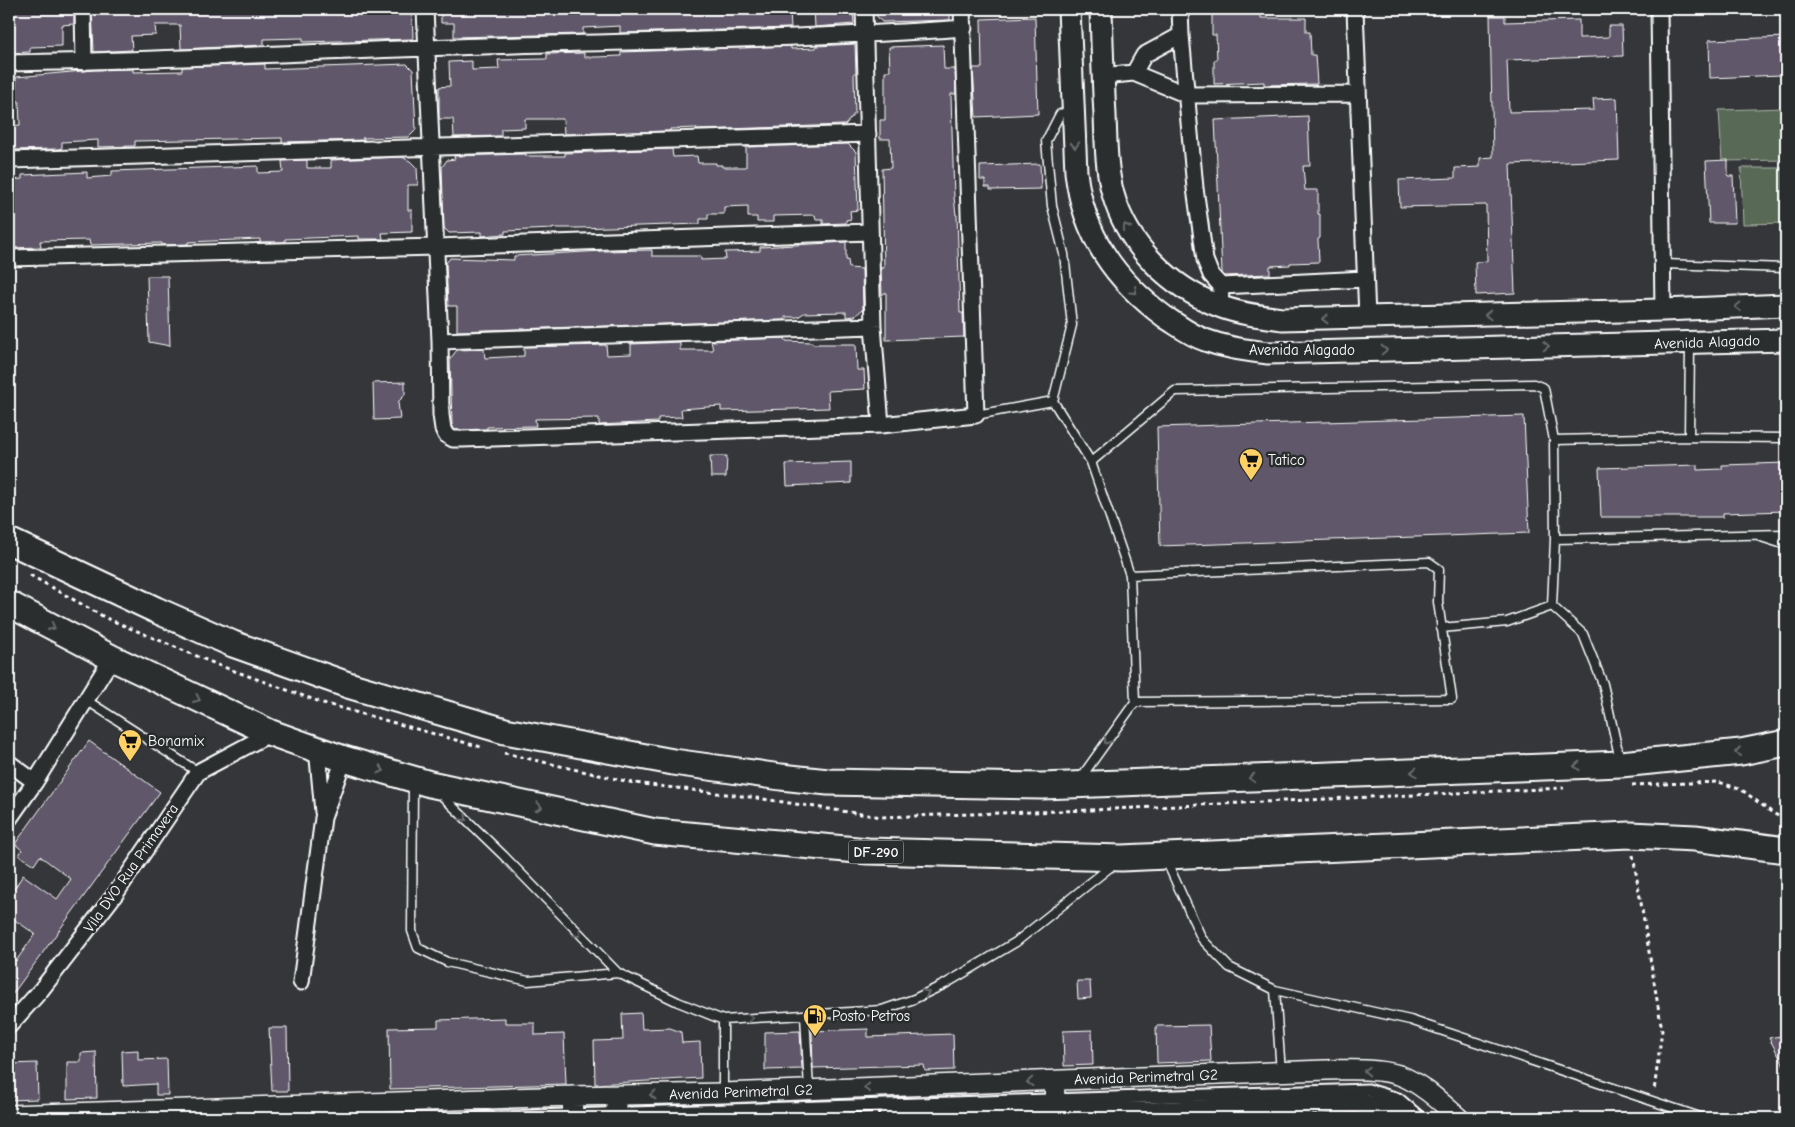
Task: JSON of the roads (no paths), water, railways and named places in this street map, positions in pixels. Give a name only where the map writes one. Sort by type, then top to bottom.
[{"type":"highway","points":[[9,541],[233,644],[348,686],[505,731],[673,762],[790,778],[838,782],[1042,786],[1626,775],[1786,742]]},
{"type":"highway","name":"DF-290","points":[[9,604],[112,658],[271,733],[344,759],[421,781],[655,832],[868,852],[1122,858],[1630,835],[1695,838],[1786,850]]},
{"type":"main road","name":"Avenida Alagado","points":[[1069,9],[1079,196],[1089,226],[1106,256],[1124,281],[1150,306],[1183,329],[1203,340],[1232,349],[1268,352],[1786,340]]},
{"type":"main road","name":"Avenida Alagado","points":[[1101,9],[1106,147],[1113,195],[1121,216],[1132,238],[1149,258],[1175,282],[1200,298],[1220,307],[1252,315],[1282,319],[1663,310],[1786,305]]},
{"type":"main road","points":[[1071,44],[1081,69],[1103,73]]},
{"type":"main road","points":[[1073,111],[1081,85],[1103,73]]},
{"type":"street","points":[[83,9],[84,62]]},
{"type":"street","points":[[424,9],[440,341],[441,416],[443,430],[446,435],[453,439],[880,425],[976,415],[962,9]]},
{"type":"street","points":[[864,9],[869,232],[880,425]]},
{"type":"street","points":[[1180,9],[1195,188],[1205,260],[1211,275],[1221,286],[1220,307]]},
{"type":"street","points":[[1355,9],[1367,318]]},
{"type":"street","points":[[1659,9],[1663,310]]},
{"type":"street","points":[[9,63],[865,35],[964,28]]},
{"type":"street","points":[[1134,73],[1144,55],[1181,35]]},
{"type":"street","points":[[1103,73],[1134,73],[1187,95],[1358,94]]},
{"type":"street","points":[[9,160],[868,134]]},
{"type":"street","points":[[9,258],[436,247],[869,232]]},
{"type":"street","points":[[1221,286],[1365,279]]},
{"type":"street","points":[[440,341],[873,326]]},
{"type":"street","points":[[9,819],[35,782],[112,658]]},
{"type":"street","name":"Vila DVO Rua Primavera","points":[[9,1026],[41,990],[116,893],[198,772],[271,733]]},
{"type":"street","points":[[302,982],[323,818],[317,748]]},
{"type":"street","points":[[323,818],[344,759]]},
{"type":"street","points":[[9,764],[35,782]]},
{"type":"street","name":"Avenida Perimetral G2","points":[[888,1118],[1024,1117],[1055,1098],[1099,1079],[1354,1070],[1400,1075],[1424,1090],[1459,1118]]},
{"type":"street","points":[[1099,1079],[1099,1105],[1368,1090],[1398,1099],[1420,1118]]},
{"type":"street","name":"Avenida Perimetral G2","points":[[9,1115],[616,1109],[723,1093],[809,1090],[1055,1098],[1152,1115],[1276,1112],[1356,1103],[1377,1107],[1403,1118]]},
{"type":"street","points":[[616,1109],[1055,1098]]},
{"type":"street","points":[[471,1118],[572,1110]]},
{"type":"lane","points":[[1073,111],[1060,114],[1046,142],[1052,206],[1064,254],[1072,325],[1053,401],[1091,462],[1130,575],[1135,702],[1075,784]]},
{"type":"lane","points":[[1663,264],[1786,268]]},
{"type":"lane","points":[[1689,437],[1690,343]]},
{"type":"lane","points":[[1091,462],[1175,392],[1534,384],[1544,388],[1554,440],[1555,539],[1552,606]]},
{"type":"lane","points":[[976,415],[1053,401]]},
{"type":"lane","points":[[1554,440],[1689,437],[1786,438]]},
{"type":"lane","points":[[1555,539],[1786,534]]},
{"type":"lane","points":[[1757,535],[1786,545]]},
{"type":"lane","points":[[1130,575],[1429,562],[1438,569],[1438,602],[1452,699],[1135,702]]},
{"type":"lane","points":[[1441,628],[1507,622],[1552,606]]},
{"type":"lane","points":[[1552,606],[1583,634],[1603,684],[1626,775]]},
{"type":"lane","points":[[86,700],[198,772]]},
{"type":"lane","points":[[421,781],[412,931],[418,948],[447,962],[528,981],[618,973]]},
{"type":"lane","points":[[421,781],[504,856],[618,973],[678,1002],[723,1020],[882,1010],[914,999],[945,984],[1016,942],[1122,858]]},
{"type":"lane","points":[[1164,856],[1202,939],[1229,967],[1275,990],[1410,1020],[1703,1118]]},
{"type":"lane","points":[[1275,990],[1281,1072]]},
{"type":"lane","points":[[805,1015],[809,1090]]},
{"type":"lane","points":[[723,1020],[723,1093]]},
{"type":"place","name":"Tatico","points":[[1251,481]]},
{"type":"place","name":"Bonamix","points":[[130,762]]},
{"type":"place","name":"Posto Petros","points":[[815,1037]]}]
